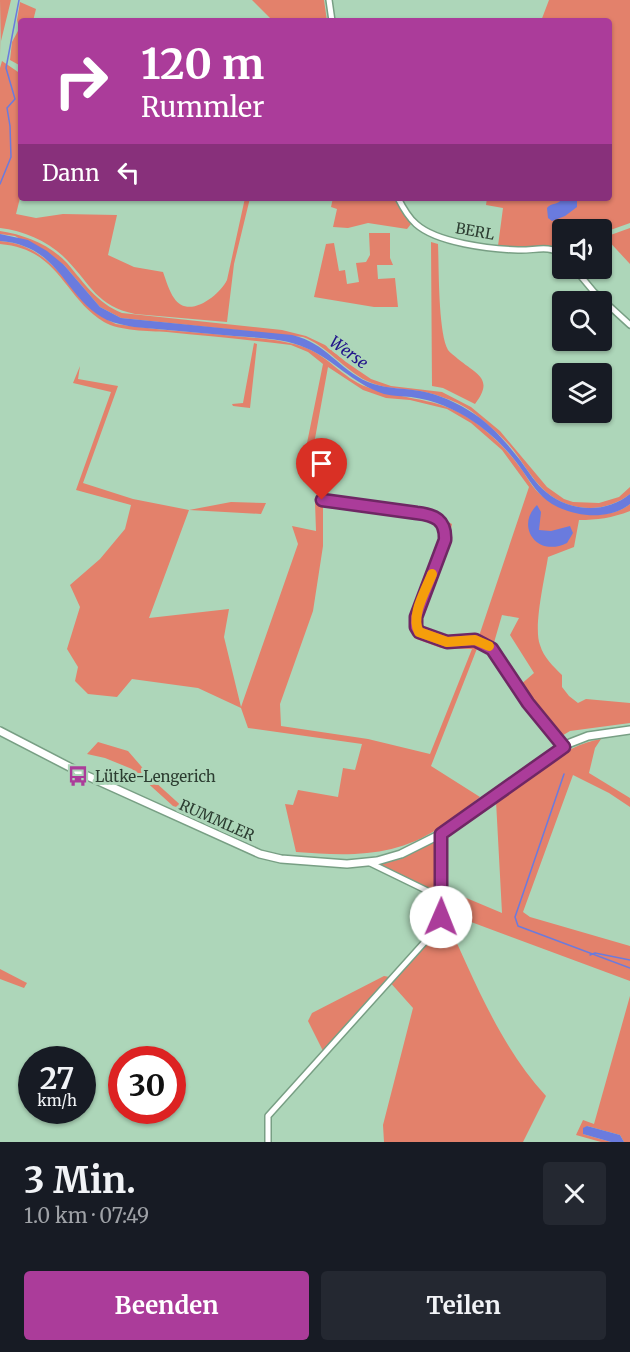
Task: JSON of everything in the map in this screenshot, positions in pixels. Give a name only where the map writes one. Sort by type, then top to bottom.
[{"type":"main road","name":"RUMMLER","points":[[0,731],[92,779],[260,854],[323,862],[368,862],[401,854],[441,834],[564,747],[588,736],[630,730]]},
{"type":"street","points":[[329,0],[332,18]]},
{"type":"street","name":"BERL","points":[[400,201],[416,225],[438,237],[519,251],[552,249]]},
{"type":"street","points":[[583,279],[630,325]]},
{"type":"street","points":[[322,500],[422,513],[438,518],[444,526],[445,540],[416,617],[416,627],[419,632],[447,642],[475,640],[492,649],[528,703],[564,747]]},
{"type":"street","points":[[268,1142],[268,1116],[431,935],[441,917],[441,834]]},
{"type":"street","name":"RUMMLER","points":[[368,862],[442,898]]},
{"type":"shaded area","points":[[0,0],[11,0],[1,41],[1,55]]},
{"type":"shaded area","points":[[252,0],[324,0],[327,18],[270,18]]},
{"type":"shaded area","points":[[549,0],[630,0],[630,223],[612,229],[612,219],[552,219],[552,246],[512,249],[498,246],[503,208],[486,205],[487,201],[612,201],[612,18],[542,18]]},
{"type":"shaded area","points":[[20,2],[36,9],[34,18],[18,18],[18,24],[17,20]]},
{"type":"shaded area","points":[[18,31],[18,64],[10,60],[12,42]]},
{"type":"shaded area","points":[[2,61],[18,72],[19,201],[16,214],[36,218],[63,214],[117,215],[108,255],[134,267],[163,272],[169,289],[180,304],[187,307],[203,303],[223,286],[227,280],[244,201],[249,201],[234,264],[227,322],[135,314],[112,306],[103,300],[53,248],[28,235],[0,228],[0,68]]},
{"type":"shaded area","points":[[332,201],[397,201],[411,224],[407,229],[368,223],[348,228],[333,227],[337,209],[331,207]]},
{"type":"shaded area","points":[[630,228],[630,264],[612,245],[612,234]]},
{"type":"shaded area","points":[[0,231],[27,238],[60,256],[98,298],[122,313],[282,330],[306,336],[325,345],[371,379],[391,386],[442,392],[471,407],[500,431],[547,487],[564,499],[573,502],[599,503],[619,497],[630,487],[630,494],[610,505],[599,507],[577,507],[566,504],[546,492],[514,451],[491,427],[458,403],[419,391],[383,386],[367,381],[320,346],[303,337],[121,318],[100,307],[64,265],[15,236],[0,234]]},
{"type":"shaded area","points":[[369,233],[390,233],[390,258],[393,265],[377,265],[378,279],[395,278],[398,307],[374,307],[314,297],[326,244],[334,243],[339,271],[345,270],[347,284],[359,282],[356,263],[366,262],[370,255]]},
{"type":"shaded area","points":[[0,241],[21,245],[37,253],[51,264],[86,303],[100,315],[116,324],[268,339],[301,346],[319,355],[350,378],[367,387],[439,404],[471,419],[502,446],[538,492],[561,507],[572,511],[597,514],[620,510],[630,504],[630,511],[604,518],[579,520],[574,547],[548,557],[540,602],[538,637],[549,662],[562,675],[562,687],[569,696],[578,703],[586,699],[630,703],[630,723],[570,731],[560,737],[537,713],[519,686],[534,673],[510,635],[519,618],[502,615],[493,646],[478,639],[529,487],[502,450],[471,423],[447,409],[410,400],[386,398],[363,390],[328,367],[314,444],[317,473],[307,473],[306,448],[323,364],[308,352],[291,345],[134,330],[110,325],[90,312],[48,264],[36,255],[20,248],[0,244]]},
{"type":"shaded area","points":[[431,242],[438,244],[442,329],[445,341],[449,351],[477,374],[483,383],[481,396],[475,404],[443,388],[432,386]]},
{"type":"shaded area","points":[[254,343],[257,344],[250,408],[233,406],[232,404],[243,403]]},
{"type":"shaded area","points":[[80,366],[78,379],[118,386],[83,483],[133,499],[189,510],[149,618],[229,609],[224,637],[241,707],[298,544],[292,526],[316,531],[315,502],[323,502],[323,546],[313,611],[280,704],[281,726],[368,739],[430,754],[472,649],[441,648],[414,638],[414,628],[449,644],[475,642],[478,646],[431,766],[480,797],[439,828],[405,845],[370,853],[296,852],[285,804],[293,805],[298,790],[338,797],[343,768],[355,770],[362,744],[248,728],[241,708],[198,688],[132,679],[117,697],[88,694],[75,681],[78,667],[67,649],[80,607],[70,585],[100,559],[125,529],[131,505],[76,490],[111,392],[73,383]]},
{"type":"shaded area","points":[[231,502],[266,503],[261,514],[189,510]]},
{"type":"shaded area","points":[[439,517],[452,524],[447,549],[419,619],[419,626],[417,618],[447,538]]},
{"type":"shaded area","points":[[601,739],[595,748],[589,773],[630,798],[630,807],[609,793],[573,775],[523,912],[530,917],[630,946],[630,981],[447,913],[445,889],[502,913],[496,801],[533,773],[572,748]]},
{"type":"shaded area","points":[[98,742],[128,751],[154,781],[186,810],[173,806],[132,769],[105,758],[87,754]]},
{"type":"shaded area","points":[[438,840],[439,893],[376,865],[401,859]]},
{"type":"shaded area","points":[[444,915],[488,1010],[514,1055],[546,1096],[523,1142],[384,1142],[383,1125],[413,1008],[388,980],[323,1051],[308,1021],[312,1013],[384,976],[395,978]]},
{"type":"shaded area","points":[[0,969],[27,983],[24,988],[0,979]]},
{"type":"shaded area","points":[[630,996],[630,1142],[624,1142],[620,1135],[587,1126],[583,1134],[611,1142],[601,1142],[576,1135],[583,1120],[594,1124]]},
{"type":"water","points":[[560,201],[577,201],[577,207],[565,216],[552,219],[552,221],[548,218],[547,208]]},
{"type":"water","points":[[0,234],[28,240],[47,251],[64,265],[100,307],[121,318],[292,335],[304,339],[324,350],[348,370],[368,382],[435,395],[476,415],[497,433],[539,485],[556,499],[566,504],[588,508],[610,505],[630,494],[630,504],[612,513],[591,515],[571,512],[552,504],[539,493],[500,444],[467,417],[428,400],[384,394],[372,389],[316,353],[298,345],[271,339],[134,327],[107,320],[80,299],[50,262],[37,252],[21,245],[0,241]]},
{"type":"water","points":[[537,505],[541,512],[539,530],[551,531],[570,526],[573,533],[567,543],[556,547],[547,546],[532,538],[528,522]]},
{"type":"water","points":[[587,1126],[620,1135],[624,1142],[611,1142],[583,1134],[583,1128]]},
{"type":"waterway","points":[[0,184],[11,157],[7,108],[15,99],[6,68],[19,0]]},
{"type":"waterway","points":[[564,774],[515,917],[518,926],[630,968]]},
{"type":"waterway","points":[[590,955],[595,953],[630,960]]},
{"type":"slow traffic","points":[[432,574],[416,617],[416,627],[419,632],[447,642],[475,640],[489,646]]},
{"type":"place","name":"Lütke-Lengerich","points":[[78,776]]},
{"type":"route","points":[[322,500],[431,515],[438,518],[444,526],[445,540],[416,617],[416,627],[419,632],[440,640],[456,642],[475,640],[492,649],[528,703],[564,747],[441,834],[441,917]]},
{"type":"water label","name":"Werse","points":[[349,352]]}]
